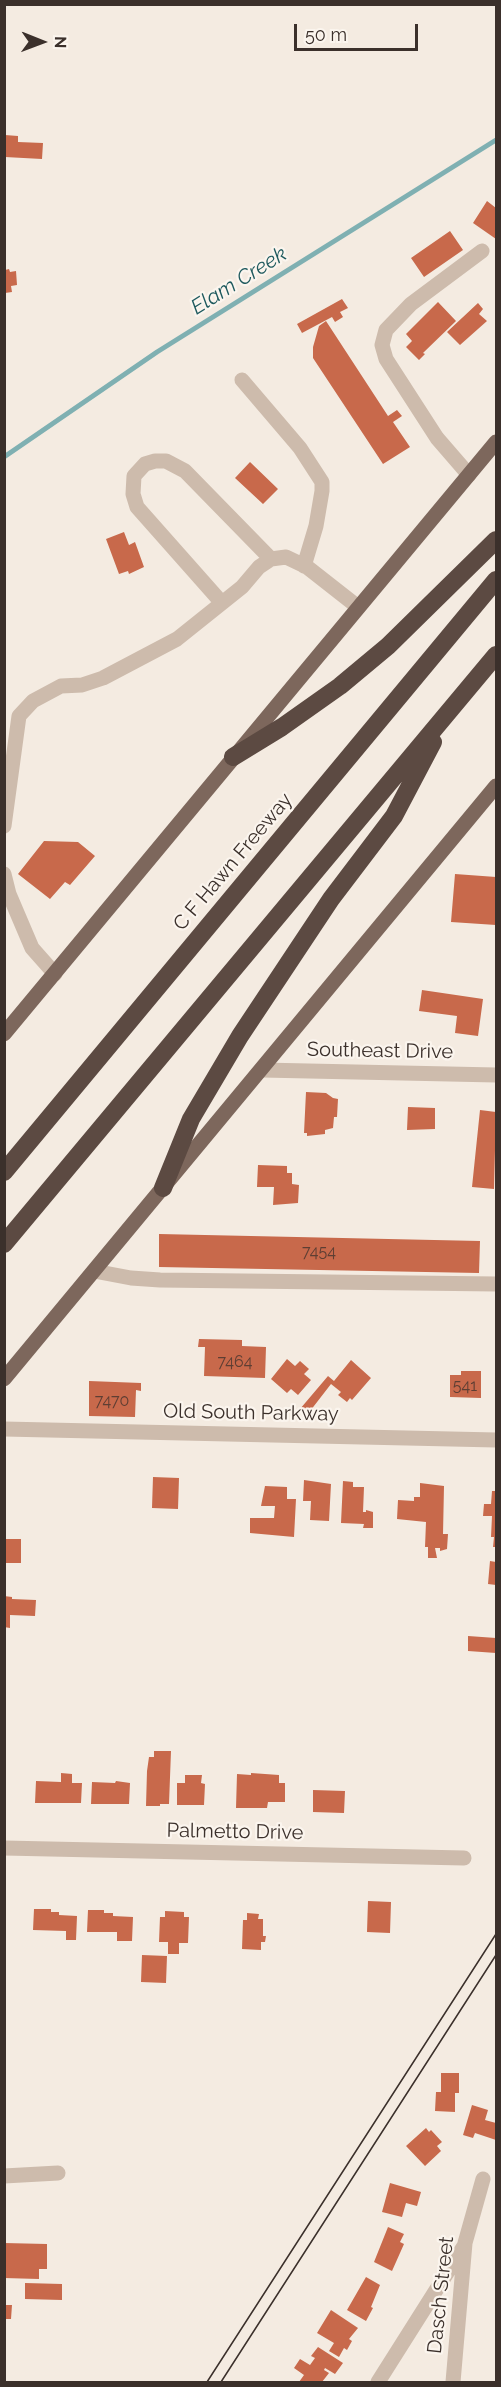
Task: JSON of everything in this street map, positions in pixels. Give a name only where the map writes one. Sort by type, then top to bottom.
[{"type":"highway","points":[[232,757],[282,727],[348,680],[388,646],[496,540]]},
{"type":"highway","name":"C F Hawn Freeway","points":[[4,1172],[496,580]]},
{"type":"highway","points":[[4,1244],[496,655]]},
{"type":"highway","points":[[163,1188],[191,1119],[240,1036],[331,898],[394,816],[449,712]]},
{"type":"main road","points":[[4,1034],[496,442]]},
{"type":"main road","points":[[4,1379],[496,786]]},
{"type":"street","points":[[469,475],[437,438],[386,359],[382,345],[386,330],[411,304],[482,251]]},
{"type":"street","points":[[242,380],[300,448],[322,482],[316,526],[304,566]]},
{"type":"street","points":[[222,603],[137,507],[133,494],[134,476],[145,464],[166,461],[185,471],[271,559]]},
{"type":"street","points":[[4,826],[19,716],[33,701],[61,686],[82,685],[103,678],[177,639],[242,587],[259,567],[271,559],[286,557],[304,566],[358,607]]},
{"type":"street","points":[[4,874],[9,894],[32,948],[55,974]]},
{"type":"street","name":"Southeast Drive","points":[[262,1070],[496,1075]]},
{"type":"street","points":[[94,1271],[131,1278],[160,1280],[496,1284]]},
{"type":"street","name":"Old South Parkway","points":[[4,1429],[496,1440]]},
{"type":"street","name":"Palmetto Drive","points":[[4,1848],[464,1858]]},
{"type":"street","points":[[4,2176],[58,2174]]},
{"type":"street","name":"Dasch Street","points":[[453,2382],[465,2243],[483,2179]]},
{"type":"street","points":[[378,2382],[465,2243]]},
{"type":"building","points":[[5,135],[18,136],[18,142],[43,143],[42,159],[5,157]]},
{"type":"building","points":[[487,201],[496,208],[496,239],[473,223]]},
{"type":"building","points":[[450,231],[463,250],[424,277],[411,258]]},
{"type":"building","points":[[9,269],[10,272],[16,271],[17,285],[11,286],[12,292],[5,293],[5,270]]},
{"type":"building","points":[[342,299],[348,308],[340,312],[343,317],[335,322],[332,317],[302,333],[297,324]]},
{"type":"building","points":[[438,302],[456,321],[423,353],[425,354],[419,360],[406,347],[412,341],[406,334]]},
{"type":"building","points":[[478,303],[483,309],[479,314],[487,321],[460,345],[447,332]]},
{"type":"building","points":[[326,321],[388,416],[397,410],[402,416],[393,422],[410,447],[383,464],[313,358],[313,347],[319,326]]},
{"type":"building","points":[[250,462],[278,489],[263,504],[235,478]]},
{"type":"building","points":[[124,532],[129,545],[135,542],[144,567],[129,574],[128,571],[119,574],[106,539]]},
{"type":"building","points":[[44,841],[78,842],[95,856],[70,885],[65,882],[50,899],[18,874]]},
{"type":"building","points":[[455,874],[496,877],[496,925],[451,922]]},
{"type":"building","points":[[422,990],[483,999],[478,1036],[455,1033],[457,1016],[419,1011]]},
{"type":"building","points":[[306,1092],[326,1093],[338,1099],[337,1117],[334,1117],[333,1128],[325,1130],[325,1134],[307,1136],[307,1133],[304,1133]]},
{"type":"building","points":[[408,1107],[435,1108],[435,1129],[407,1130]]},
{"type":"building","points":[[480,1110],[496,1112],[494,1189],[472,1187]]},
{"type":"building","points":[[258,1165],[287,1166],[287,1173],[292,1173],[292,1184],[299,1185],[298,1203],[273,1205],[274,1187],[257,1187]]},
{"type":"building","points":[[159,1234],[480,1241],[479,1273],[159,1267]]},
{"type":"building","points":[[199,1339],[242,1340],[242,1346],[266,1347],[265,1378],[204,1376],[205,1347],[198,1347]]},
{"type":"building","points":[[287,1359],[295,1366],[300,1361],[309,1369],[304,1374],[311,1380],[298,1395],[291,1389],[287,1393],[271,1379]]},
{"type":"building","points":[[351,1360],[371,1378],[352,1400],[350,1398],[347,1402],[338,1395],[341,1392],[331,1384],[307,1415],[300,1409],[328,1376],[334,1381]]},
{"type":"building","points":[[461,1371],[481,1371],[481,1398],[450,1397],[450,1375],[461,1375]]},
{"type":"building","points":[[89,1381],[141,1383],[141,1391],[136,1390],[135,1417],[89,1416]]},
{"type":"building","points":[[153,1477],[179,1478],[178,1509],[152,1508]]},
{"type":"building","points":[[304,1480],[331,1484],[329,1521],[310,1520],[311,1501],[303,1501]]},
{"type":"building","points":[[343,1481],[353,1482],[353,1487],[364,1487],[363,1512],[366,1510],[373,1512],[373,1528],[363,1528],[364,1524],[341,1523]]},
{"type":"building","points":[[420,1483],[444,1486],[443,1534],[448,1534],[447,1549],[440,1551],[440,1548],[435,1548],[437,1558],[428,1558],[428,1547],[425,1547],[426,1522],[397,1519],[398,1500],[414,1501],[414,1497],[420,1497]]},
{"type":"building","points":[[265,1486],[287,1487],[287,1499],[296,1499],[294,1537],[250,1533],[250,1518],[274,1518],[275,1506],[261,1506]]},
{"type":"building","points":[[492,1491],[496,1491],[496,1547],[493,1547],[494,1537],[491,1537],[492,1516],[483,1516],[484,1504],[491,1504]]},
{"type":"building","points":[[4,1539],[21,1539],[21,1563],[4,1563]]},
{"type":"building","points":[[490,1561],[496,1562],[496,1585],[488,1584]]},
{"type":"building","points":[[4,1596],[12,1597],[12,1599],[36,1600],[35,1616],[10,1615],[10,1628],[4,1627]]},
{"type":"building","points":[[468,1636],[496,1638],[496,1653],[468,1651]]},
{"type":"building","points":[[154,1751],[171,1751],[169,1804],[146,1806],[149,1757],[154,1757]]},
{"type":"building","points":[[61,1773],[72,1774],[72,1783],[82,1783],[81,1803],[35,1803],[36,1781],[61,1782]]},
{"type":"building","points":[[251,1773],[279,1775],[279,1783],[285,1783],[285,1802],[268,1802],[267,1808],[236,1808],[237,1774],[251,1775]]},
{"type":"building","points":[[185,1775],[202,1775],[201,1783],[205,1784],[204,1805],[177,1805],[177,1783],[185,1783]]},
{"type":"building","points":[[116,1781],[130,1783],[129,1804],[91,1804],[92,1782],[115,1783]]},
{"type":"building","points":[[313,1790],[345,1791],[344,1813],[313,1812]]},
{"type":"building","points":[[368,1901],[391,1902],[390,1933],[367,1932]]},
{"type":"building","points":[[34,1909],[51,1909],[51,1912],[59,1912],[59,1915],[77,1916],[76,1940],[66,1940],[66,1931],[33,1930]]},
{"type":"building","points":[[88,1910],[104,1910],[104,1913],[113,1913],[113,1916],[133,1917],[132,1941],[117,1941],[117,1932],[87,1932]]},
{"type":"building","points":[[165,1911],[184,1912],[184,1917],[189,1917],[188,1943],[179,1943],[179,1954],[168,1954],[168,1942],[159,1942],[160,1917],[165,1917]]},
{"type":"building","points":[[247,1913],[259,1914],[258,1919],[263,1919],[263,1936],[266,1936],[265,1942],[261,1942],[261,1950],[242,1949],[243,1920],[247,1920]]},
{"type":"building","points":[[142,1955],[167,1956],[166,1983],[141,1982]]},
{"type":"building","points":[[441,2073],[459,2073],[459,2093],[455,2093],[455,2112],[435,2111],[436,2092],[441,2092]]},
{"type":"building","points":[[472,2105],[488,2110],[485,2120],[496,2123],[496,2140],[475,2133],[473,2138],[463,2135]]},
{"type":"building","points":[[426,2128],[442,2142],[437,2146],[441,2151],[425,2166],[406,2146]]},
{"type":"building","points":[[390,2183],[421,2192],[417,2206],[406,2203],[402,2217],[382,2212]]},
{"type":"building","points":[[388,2227],[404,2234],[400,2242],[404,2244],[392,2271],[374,2262]]},
{"type":"building","points":[[4,2243],[47,2244],[47,2269],[39,2269],[39,2279],[4,2278]]},
{"type":"building","points":[[366,2277],[380,2285],[371,2307],[373,2308],[366,2321],[347,2310]]},
{"type":"building","points":[[25,2283],[62,2284],[62,2300],[25,2299]]},
{"type":"building","points":[[4,2305],[12,2305],[11,2319],[4,2319]]},
{"type":"building","points":[[331,2310],[358,2328],[349,2339],[352,2341],[347,2350],[344,2348],[339,2357],[329,2351],[334,2343],[317,2333]]},
{"type":"building","points":[[318,2347],[343,2363],[335,2374],[325,2368],[324,2370],[329,2373],[322,2382],[299,2382],[304,2375],[294,2368],[300,2359],[310,2365],[315,2358],[311,2356]]},
{"type":"waterway","name":"Elam Creek","points":[[4,457],[157,352],[496,140]]},
{"type":"tram line","points":[[207,2382],[496,1934]]},
{"type":"tram line","points":[[221,2382],[496,1955]]}]
